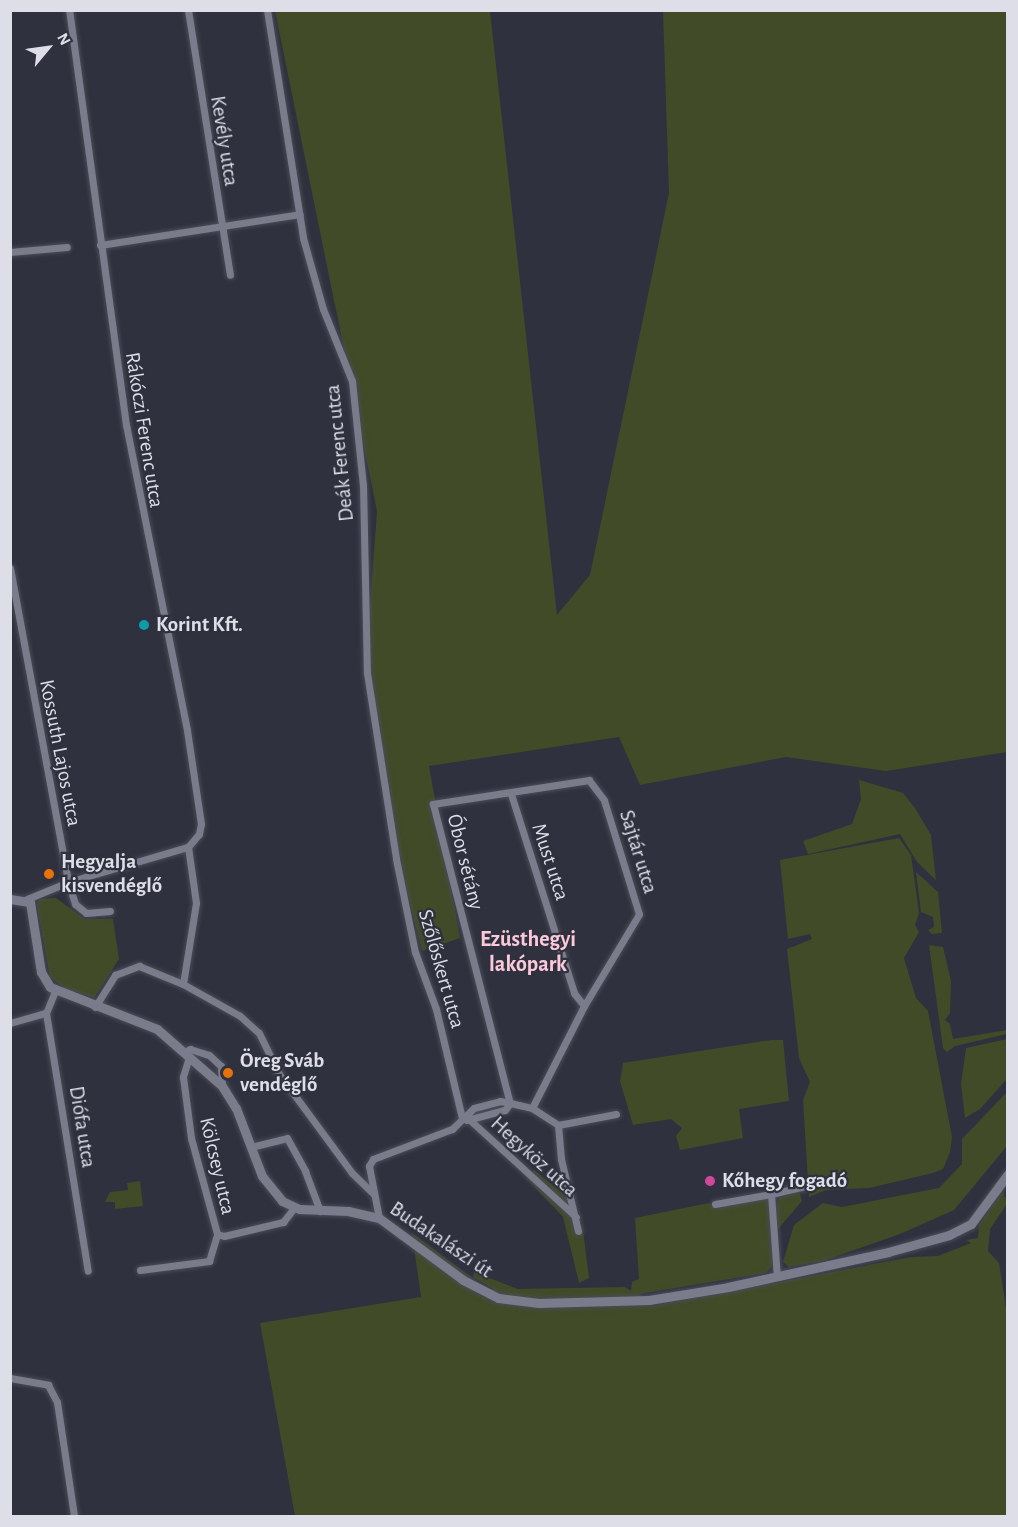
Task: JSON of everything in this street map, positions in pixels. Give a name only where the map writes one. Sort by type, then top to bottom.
[{"type":"main road","points":[[10,899],[27,899],[34,914],[41,972],[55,991],[157,1029],[222,1086],[274,1193],[294,1208]]},
{"type":"main road","name":"Budakalászi út","points":[[294,1208],[366,1213],[379,1218],[463,1280],[485,1293],[511,1302],[649,1300],[777,1276],[960,1231],[980,1217],[1008,1174]]},
{"type":"street","name":"Rákóczi Ferenc utca","points":[[69,10],[90,145],[100,245],[141,513],[199,807],[199,834],[188,847]]},
{"type":"street","name":"Kevély utca","points":[[188,10],[230,275]]},
{"type":"street","name":"Deák Ferenc utca","points":[[267,10],[300,214],[322,309],[352,381],[363,486],[367,673],[391,829]]},
{"type":"street","points":[[100,245],[223,228],[300,214]]},
{"type":"street","points":[[10,252],[67,247]]},
{"type":"street","name":"Kossuth Lajos utca","points":[[10,568],[68,882],[75,904],[86,914],[110,911]]},
{"type":"street","name":"Sajtár utca","points":[[510,794],[589,780],[604,800],[639,914],[584,1006]]},
{"type":"street","name":"Óbor sétány","points":[[510,794],[433,804],[510,1103]]},
{"type":"street","name":"Must utca","points":[[510,794],[574,993],[584,1006]]},
{"type":"street","name":"Szőlőskert utca","points":[[391,829],[415,952],[439,1020],[462,1118]]},
{"type":"street","points":[[27,899],[68,882],[188,847],[196,903],[183,984]]},
{"type":"street","points":[[95,1006],[115,975],[129,966],[145,967],[183,984],[240,1016],[260,1033],[279,1074],[352,1173],[373,1193]]},
{"type":"street","points":[[10,1023],[46,1013],[55,991]]},
{"type":"street","points":[[532,1108],[584,1006]]},
{"type":"street","name":"Diófa utca","points":[[46,1013],[88,1271]]},
{"type":"street","points":[[187,1054],[190,1049],[209,1055],[221,1066],[222,1086]]},
{"type":"street","name":"Kölcsey utca","points":[[187,1054],[183,1077],[191,1138],[217,1234],[224,1236],[283,1222],[294,1208]]},
{"type":"street","points":[[379,1218],[369,1166],[373,1159],[452,1129],[474,1108],[500,1101],[510,1103],[532,1108],[558,1125],[616,1114]]},
{"type":"street","points":[[462,1118],[471,1121],[505,1110],[510,1103]]},
{"type":"street","name":"Hegyköz utca","points":[[471,1121],[576,1217]]},
{"type":"street","points":[[558,1125],[561,1159],[578,1231]]},
{"type":"street","points":[[251,1147],[287,1138],[320,1211]]},
{"type":"street","points":[[715,1204],[805,1186]]},
{"type":"street","points":[[771,1194],[777,1276]]},
{"type":"street","points":[[140,1270],[209,1261],[217,1234]]},
{"type":"street","points":[[10,1378],[48,1385],[57,1402],[74,1516]]},
{"type":"green space","points":[[275,11],[490,11],[557,615],[590,575],[669,193],[663,11],[1007,11],[1007,752],[886,771],[786,757],[640,785],[619,737],[429,766],[460,938],[422,951],[391,829],[367,645],[377,511]]},
{"type":"green space","points":[[859,780],[903,793],[915,808],[931,835],[936,880],[917,862],[900,834],[808,854],[803,841],[852,824],[861,799]]},
{"type":"green space","points":[[899,838],[911,855],[919,913],[915,925],[919,932],[904,958],[916,998],[928,1011],[952,1137],[950,1152],[943,1169],[933,1173],[869,1188],[826,1190],[809,1197],[803,1100],[810,1082],[799,1058],[787,949],[812,939],[810,934],[788,939],[780,860]]},
{"type":"green space","points":[[916,872],[938,892],[942,933],[932,934],[928,930],[934,927],[933,917],[921,912]]},
{"type":"green space","points":[[56,898],[85,919],[113,919],[119,959],[94,998],[65,989],[50,977],[37,906],[39,899]]},
{"type":"green space","points":[[929,945],[943,947],[951,981],[950,1013],[945,1020],[950,1024],[953,1039],[1007,1030],[1007,1034],[955,1046],[947,1052],[943,1048]]},
{"type":"green space","points":[[1007,1039],[1006,1080],[980,1109],[965,1118],[961,1084],[966,1048]]},
{"type":"green space","points":[[783,1040],[789,1101],[739,1109],[743,1138],[680,1150],[676,1136],[682,1128],[671,1119],[633,1125],[620,1081],[623,1063]]},
{"type":"green space","points":[[1007,1092],[1007,1146],[954,1210],[900,1234],[823,1261],[789,1267],[783,1262],[794,1225],[823,1203],[842,1207],[939,1188],[962,1164],[962,1139]]},
{"type":"green space","points":[[534,1170],[571,1200],[583,1230],[589,1278],[579,1283],[563,1217],[526,1178]]},
{"type":"green space","points":[[140,1181],[143,1206],[115,1209],[115,1202],[105,1202],[110,1192],[128,1190],[127,1183]]},
{"type":"green space","points":[[1003,1190],[1007,1204],[990,1229],[988,1251],[999,1263],[1007,1314],[1007,1516],[295,1516],[260,1323],[421,1297],[412,1233],[487,1289],[494,1289],[473,1277],[474,1272],[518,1289],[625,1287],[631,1291],[632,1282],[639,1279],[635,1218],[709,1203],[716,1206],[764,1196],[768,1199],[773,1265],[766,1273],[639,1294],[652,1306],[911,1257],[938,1256],[971,1243],[966,1240],[978,1238],[979,1225]]},
{"type":"green space","points":[[799,1191],[802,1201],[778,1229],[776,1207],[779,1198]]},
{"type":"place","name":"Korint Kft.","points":[[144,625]]},
{"type":"place","name":"Hegyalja kisvendéglő","points":[[49,874]]},
{"type":"place","name":"Öreg Sváb vendéglő","points":[[228,1073]]},
{"type":"place","name":"Kőhegy fogadó","points":[[710,1181]]},
{"type":"district","name":"Ezüsthegyi lakópark","points":[[528,952]]}]
